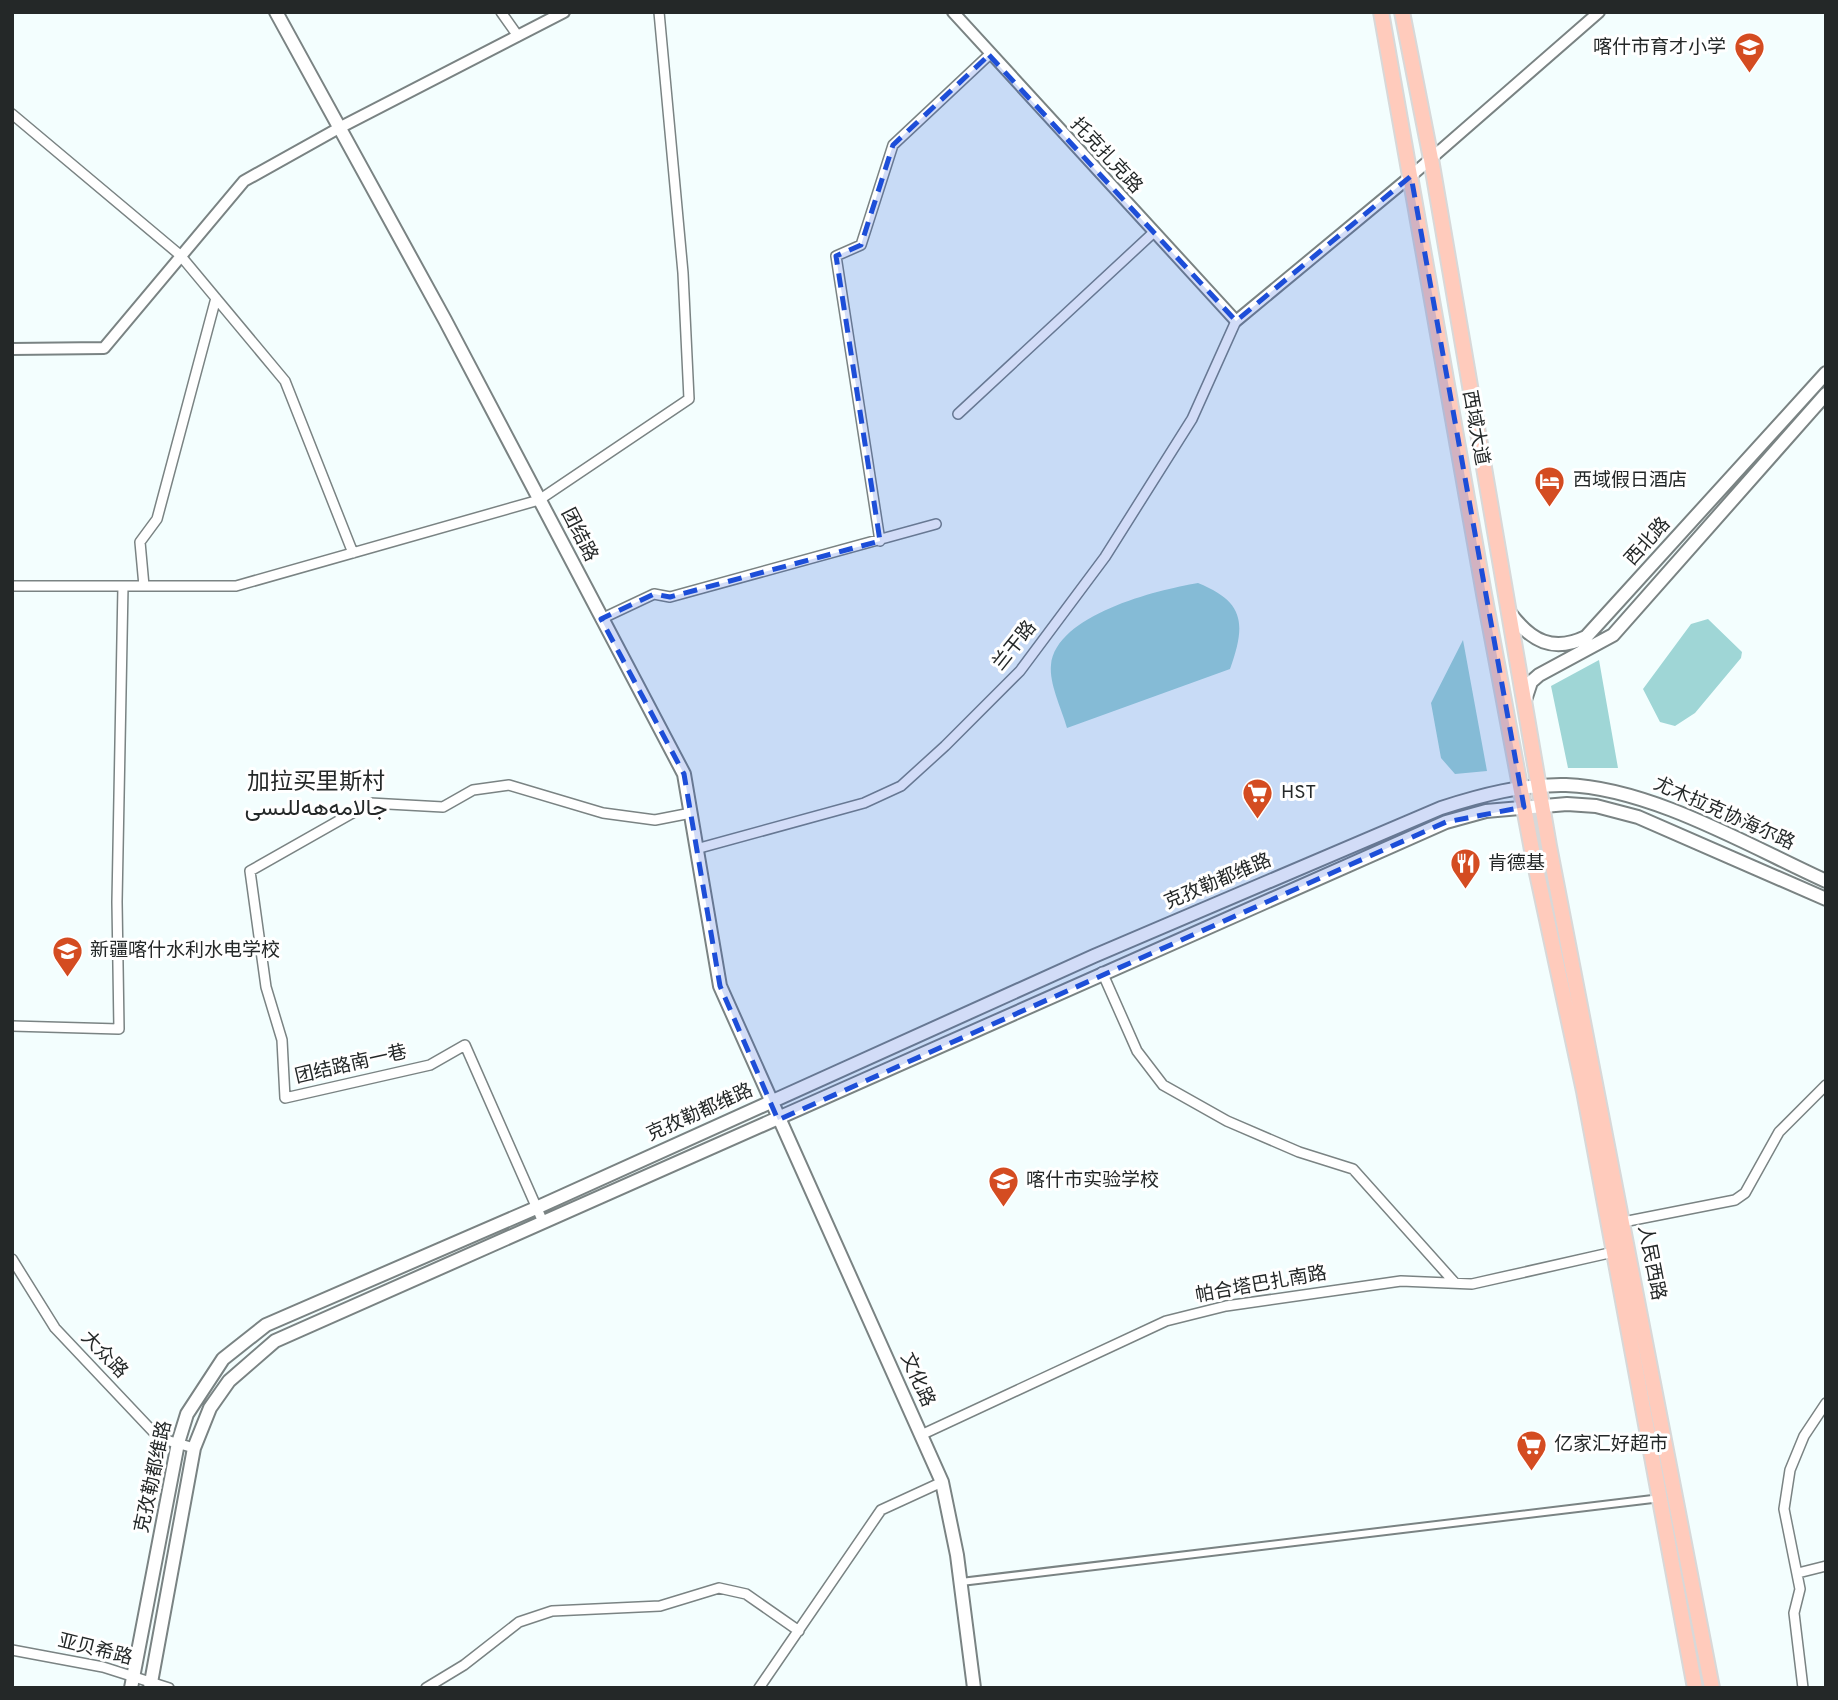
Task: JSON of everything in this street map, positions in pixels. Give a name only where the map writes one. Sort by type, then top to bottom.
[{"type":"main road","name":"团结路","points":[[276,12],[445,320],[684,774],[720,986],[770,1103]]},
{"type":"main road","name":"西域大道","points":[[1381,12],[1532,850]]},
{"type":"main road","name":"西域大道","points":[[1402,12],[1549,846]]},
{"type":"main road","name":"西北路","points":[[1510,613],[1523,630],[1538,641],[1565,645],[1586,637],[1826,373]]},
{"type":"main road","name":"西北路","points":[[1525,700],[1531,682],[1539,675],[1613,635],[1826,394]]},
{"type":"main road","name":"尤木拉克协海尔路","points":[[1520,789],[1593,788],[1648,800],[1826,881]]},
{"type":"main road","name":"克孜勒都维路","points":[[132,1682],[178,1443],[187,1414],[223,1359],[266,1325],[536,1208],[1094,956],[1441,808],[1482,795],[1520,789]]},
{"type":"main road","name":"尤木拉克协海尔路","points":[[1524,807],[1596,806],[1638,817],[1826,899]]},
{"type":"main road","name":"克孜勒都维路","points":[[150,1686],[194,1448],[210,1408],[229,1381],[275,1341],[778,1120],[1102,972],[1446,821],[1486,811],[1524,807]]},
{"type":"main road","name":"人民西路","points":[[1549,846],[1621,1250],[1712,1688]]},
{"type":"main road","name":"人民西路","points":[[1532,850],[1616,1223]]},
{"type":"main road","name":"文化路","points":[[770,1103],[942,1482],[961,1582],[974,1688]]},
{"type":"main road","name":"人民西路","points":[[1621,1250],[1695,1688]]},
{"type":"street","points":[[501,12],[518,36]]},
{"type":"street","points":[[12,349],[104,348],[244,181],[339,128],[564,12]]},
{"type":"street","points":[[12,586],[236,586],[539,500],[689,399],[683,273],[659,12]]},
{"type":"street","name":"托克扎克路","points":[[953,12],[989,55],[1236,321]]},
{"type":"street","points":[[1236,321],[1411,176],[1599,12]]},
{"type":"street","points":[[880,541],[836,256],[861,245],[893,145],[989,55]]},
{"type":"street","points":[[12,114],[180,255],[285,381],[353,553]]},
{"type":"street","points":[[958,414],[1153,233]]},
{"type":"street","points":[[144,586],[140,542],[157,519],[216,298]]},
{"type":"street","name":"兰干路","points":[[696,849],[864,803],[901,786],[945,746],[1020,671],[1105,557],[1192,419],[1236,321]]},
{"type":"street","points":[[601,619],[654,594],[670,597],[936,524]]},
{"type":"street","points":[[12,1026],[119,1029],[117,902],[124,586]]},
{"type":"street","name":"团结路南一巷","points":[[543,1222],[466,1045],[430,1065],[285,1098],[282,1040],[265,987],[250,871],[370,803],[443,807],[473,790],[509,785],[603,813],[655,820],[691,813]]},
{"type":"street","points":[[1102,972],[1138,1051],[1163,1085],[1227,1121],[1299,1152],[1353,1169],[1455,1283]]},
{"type":"street","points":[[1616,1223],[1735,1200],[1745,1193],[1779,1132],[1826,1085]]},
{"type":"street","name":"帕合塔巴扎南路","points":[[921,1435],[1166,1321],[1226,1306],[1401,1281],[1472,1283],[1621,1250]]},
{"type":"street","name":"大众路","points":[[12,1259],[55,1328],[159,1438],[194,1448]]},
{"type":"street","points":[[1802,1688],[1794,1613],[1800,1589],[1784,1509],[1790,1470],[1804,1436],[1826,1403]]},
{"type":"street","points":[[759,1688],[881,1510],[942,1482]]},
{"type":"street","points":[[961,1582],[1661,1497]]},
{"type":"street","points":[[1798,1573],[1826,1566]]},
{"type":"street","points":[[426,1688],[464,1665],[519,1622],[552,1611],[660,1606],[719,1588],[746,1594],[799,1631]]},
{"type":"street","name":"亚贝希路","points":[[12,1650],[103,1667],[132,1682],[169,1688]]},
{"type":"highlighted area","points":[[989,55],[1236,321],[1411,176],[1524,807],[1446,822],[778,1120],[720,986],[684,774],[601,619],[654,594],[670,597],[880,541],[836,256],[861,245],[893,145]]},
{"type":"shaded area","points":[[1198,583],[1225,598],[1238,616],[1238,639],[1230,669],[1067,728],[1054,689],[1051,665],[1057,647],[1070,632],[1089,619],[1134,599]]},
{"type":"shaded area","points":[[1708,619],[1742,652],[1741,658],[1695,713],[1675,726],[1660,722],[1643,689],[1691,624]]},
{"type":"shaded area","points":[[1463,640],[1487,771],[1455,774],[1441,758],[1431,703]]},
{"type":"shaded area","points":[[1599,660],[1618,768],[1568,768],[1551,686]]},
{"type":"place","name":"喀什市育才小学","points":[[1749,75]]},
{"type":"place","name":"西域假日酒店","points":[[1550,508]]},
{"type":"place","name":"HST","points":[[1258,820]]},
{"type":"place","name":"肯德基","points":[[1465,891]]},
{"type":"place","name":"新疆喀什水利水电学校","points":[[67,978]]},
{"type":"place","name":"喀什市实验学校","points":[[1003,1208]]},
{"type":"place","name":"亿家汇好超市","points":[[1531,1472]]},
{"type":"district","name":"加拉买里斯村 جالامەھەللىسى","points":[[316,796]]}]
